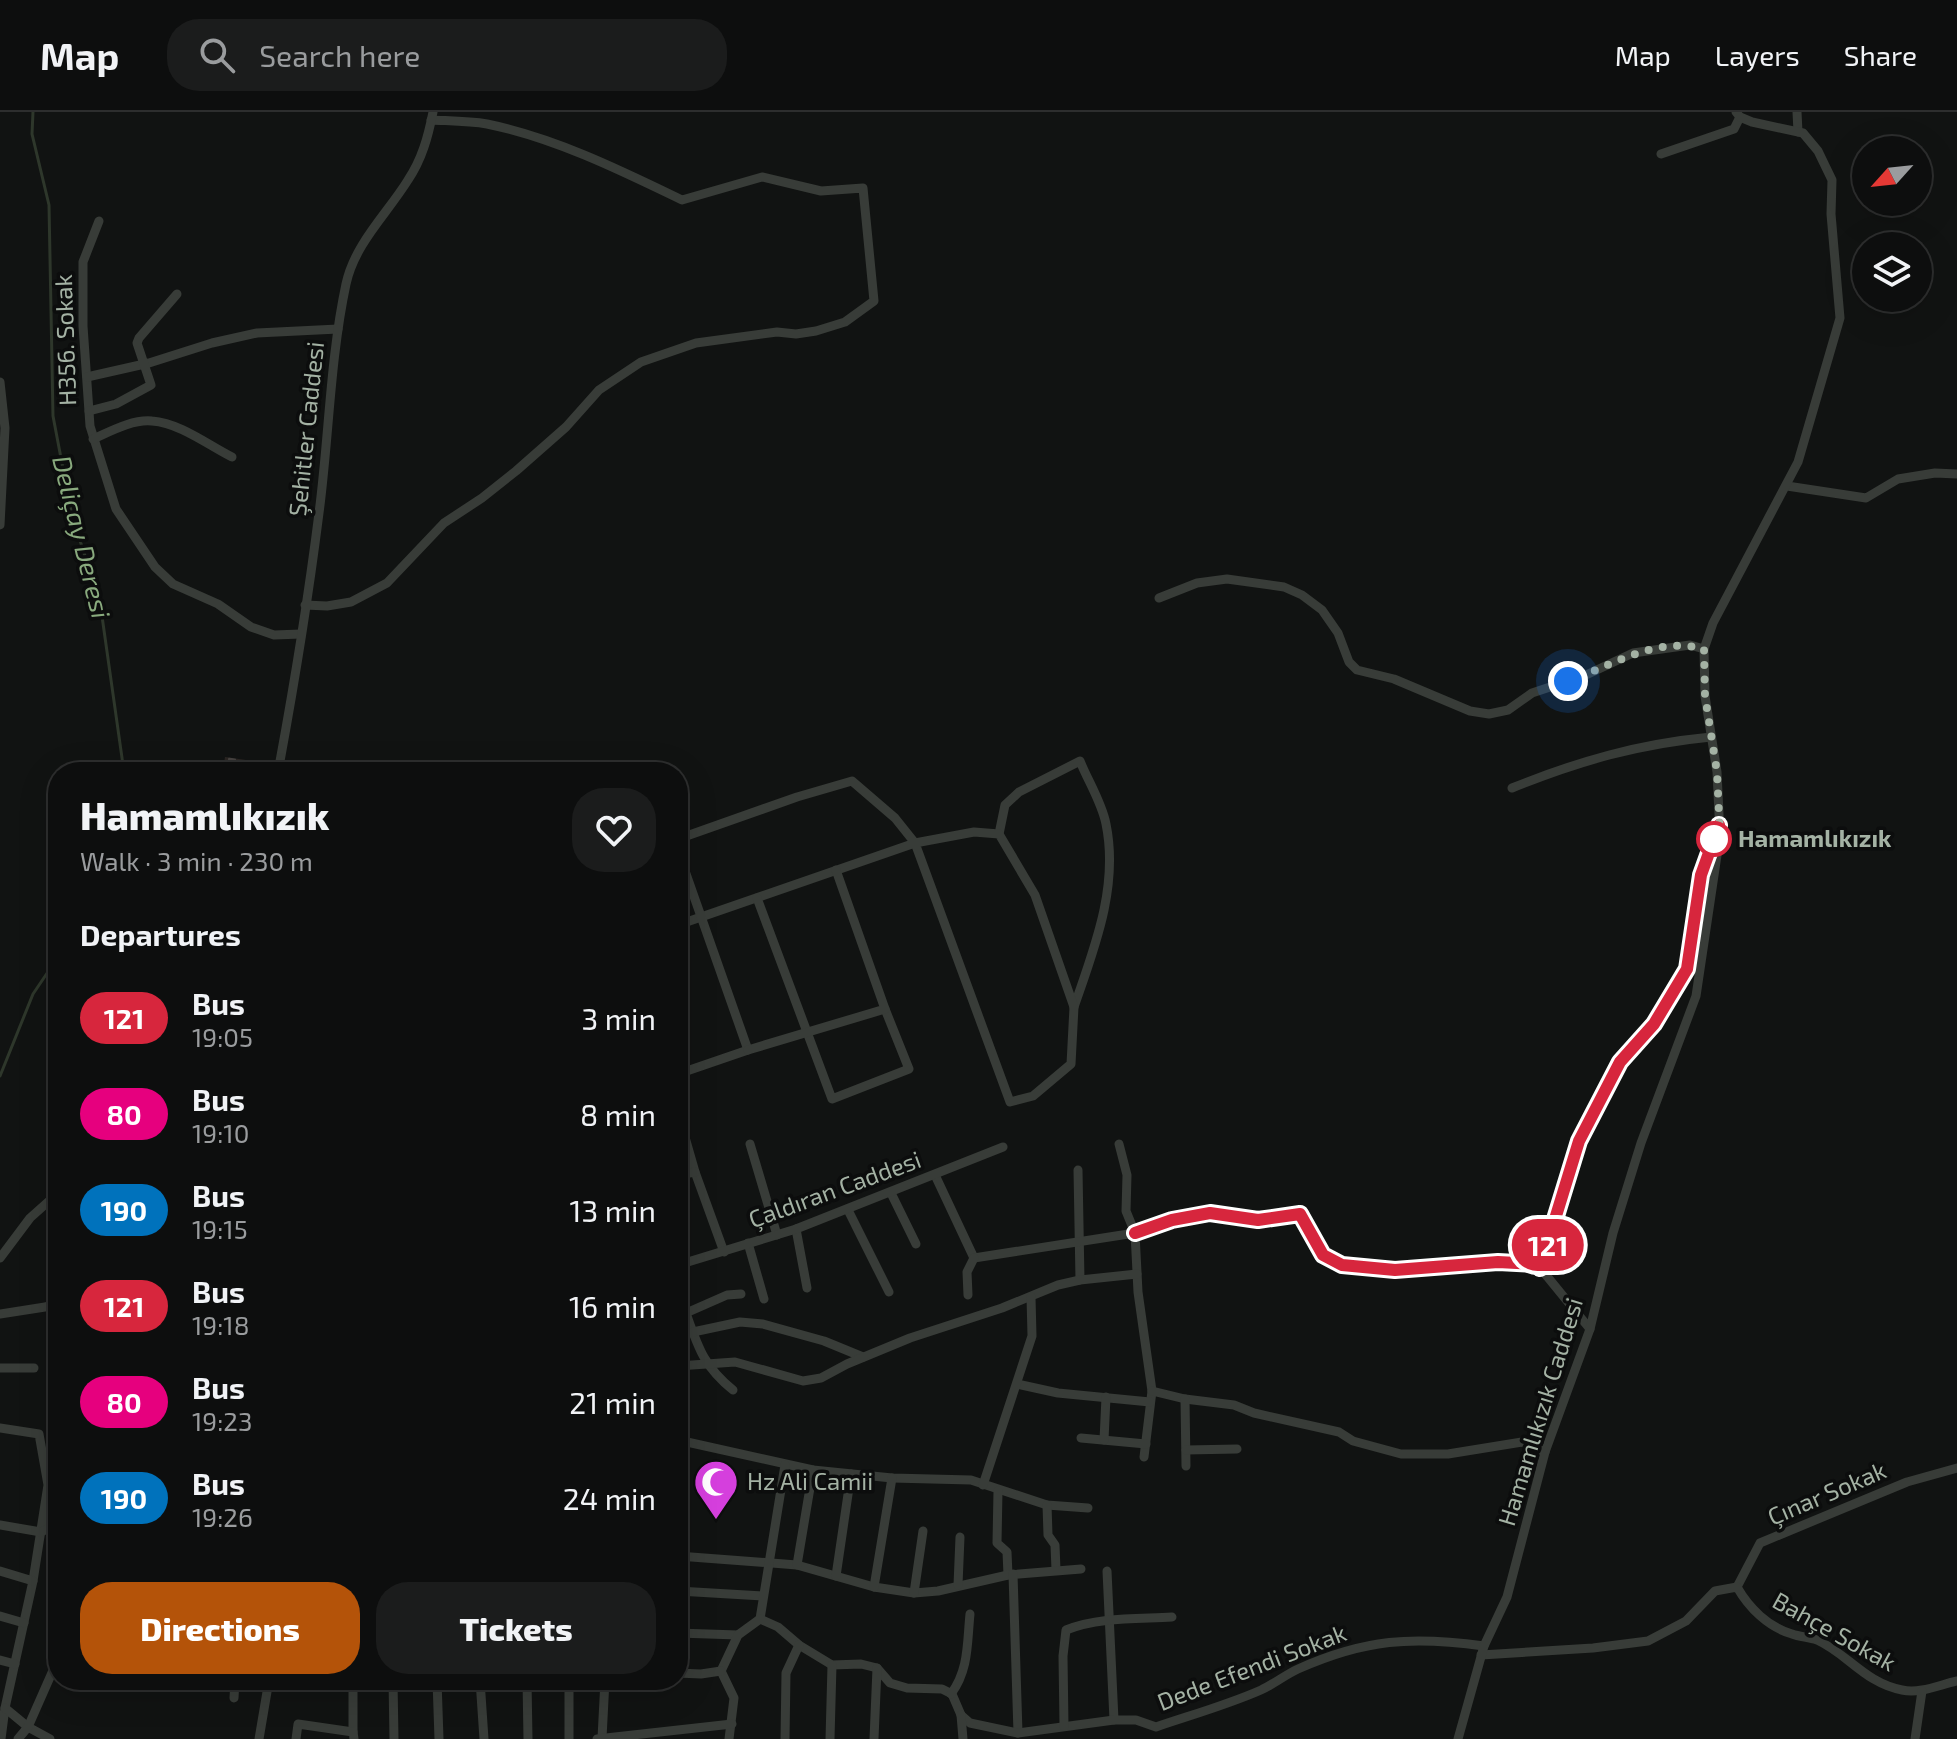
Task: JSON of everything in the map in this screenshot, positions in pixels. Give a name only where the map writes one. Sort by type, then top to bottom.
[{"type":"street","points":[[1661,154],[1734,129],[1738,114],[1752,122],[1798,132],[1797,112]]},
{"type":"street","points":[[305,605],[327,606],[351,602],[387,583],[444,523],[494,489],[566,427],[599,390],[641,362],[696,343],[777,332],[796,334],[816,331],[845,322],[874,301],[863,188],[821,191],[762,177],[682,200],[608,164],[521,132],[432,116]]},
{"type":"street","name":"Şehitler Caddesi","points":[[280,762],[319,511],[338,329],[352,261],[409,179],[426,145],[432,116]]},
{"type":"street","name":"Hamamlıkızık Caddesi","points":[[1458,1739],[1482,1650],[1507,1597],[1545,1452],[1590,1329],[1613,1233],[1641,1143],[1696,996],[1719,825],[1717,772],[1705,696],[1704,649],[1713,623],[1787,486],[1803,447],[1840,318],[1831,214],[1832,180],[1818,151],[1803,133],[1798,132]]},
{"type":"street","name":"H356. Sokak","points":[[99,221],[83,262],[83,326],[93,439],[116,509],[155,567],[173,584],[218,604],[251,627],[274,635],[301,634]]},
{"type":"street","points":[[89,411],[116,404],[151,385],[138,351],[139,338],[177,294]]},
{"type":"street","points":[[87,377],[143,365],[212,343],[257,333],[338,329]]},
{"type":"street","points":[[0,382],[5,428],[0,525]]},
{"type":"street","points":[[93,439],[123,426],[154,421],[190,433],[232,457]]},
{"type":"street","points":[[1787,486],[1866,498],[1898,479],[1935,473],[1957,474]]},
{"type":"street","points":[[1159,598],[1197,583],[1227,579],[1284,587],[1302,595],[1322,610],[1338,633],[1349,662],[1357,670],[1394,679],[1470,711],[1489,714],[1508,710],[1532,693],[1586,675],[1633,653],[1690,645],[1704,649]]},
{"type":"street","points":[[1512,788],[1567,766],[1620,750],[1711,737]]},
{"type":"street","points":[[688,835],[852,781],[895,818],[915,843],[1010,1102],[1033,1096],[1071,1064],[1074,1007],[1095,945],[1111,877],[1106,823],[1080,761],[1019,792],[1005,805],[999,834],[1035,895],[1074,1007]]},
{"type":"street","points":[[1540,1268],[1579,1141],[1620,1062],[1654,1024],[1687,969],[1701,875],[1719,825]]},
{"type":"street","points":[[688,922],[915,843],[974,832],[999,834]]},
{"type":"street","points":[[757,898],[832,1099],[909,1069],[836,870]]},
{"type":"street","points":[[688,878],[748,1050]]},
{"type":"street","points":[[688,1071],[885,1009]]},
{"type":"street","points":[[750,1144],[777,1235]]},
{"type":"street","points":[[1119,1144],[1127,1175],[1126,1211],[1135,1233],[1151,1396],[1144,1457]]},
{"type":"street","name":"Çaldıran Caddesi","points":[[688,1262],[848,1210],[1003,1147]]},
{"type":"street","points":[[688,1148],[724,1252]]},
{"type":"street","points":[[1078,1170],[1080,1280]]},
{"type":"street","points":[[688,1173],[695,1172]]},
{"type":"street","points":[[935,1175],[974,1258]]},
{"type":"street","points":[[891,1193],[916,1244]]},
{"type":"street","points":[[0,1258],[30,1218],[48,1202]]},
{"type":"street","points":[[848,1210],[889,1292]]},
{"type":"street","points":[[974,1258],[1135,1233],[1172,1220],[1210,1213],[1258,1220],[1300,1214],[1323,1255],[1342,1265],[1395,1270],[1498,1262],[1537,1264],[1590,1329]]},
{"type":"street","points":[[796,1229],[807,1288]]},
{"type":"street","points":[[748,1243],[764,1299]]},
{"type":"street","points":[[968,1295],[967,1272],[974,1258]]},
{"type":"street","points":[[688,1365],[735,1362],[803,1381],[821,1378],[863,1357],[1080,1280],[1137,1274]]},
{"type":"street","points":[[688,1311],[727,1295],[741,1294]]},
{"type":"street","points":[[983,1485],[1032,1336],[1031,1297]]},
{"type":"street","points":[[0,1314],[48,1306]]},
{"type":"street","points":[[693,1332],[740,1322],[763,1324],[824,1341],[863,1357]]},
{"type":"street","points":[[688,1323],[701,1356],[714,1375],[733,1390]]},
{"type":"street","points":[[0,1368],[34,1368]]},
{"type":"street","points":[[1017,1384],[1058,1393],[1106,1397],[1151,1396],[1234,1405],[1254,1413],[1339,1432],[1353,1441],[1401,1454],[1448,1454],[1522,1442],[1545,1452]]},
{"type":"street","points":[[1104,1440],[1106,1397]]},
{"type":"street","points":[[1185,1399],[1186,1466]]},
{"type":"street","points":[[0,1428],[39,1434],[48,1485],[33,1581],[4,1701],[1,1739]]},
{"type":"street","points":[[1081,1438],[1146,1444]]},
{"type":"street","points":[[688,1442],[813,1470],[930,1481],[958,1479],[1047,1505],[1088,1508]]},
{"type":"street","points":[[1186,1450],[1237,1449]]},
{"type":"street","points":[[721,1671],[738,1635],[760,1619],[785,1465]]},
{"type":"street","name":"Çınar Sokak","points":[[1737,1587],[1760,1543],[1907,1482],[1957,1468]]},
{"type":"street","points":[[797,1565],[813,1470]]},
{"type":"street","points":[[836,1576],[851,1474]]},
{"type":"street","points":[[874,1587],[892,1478]]},
{"type":"street","points":[[998,1491],[997,1543],[1007,1552],[1011,1575],[1018,1733]]},
{"type":"street","points":[[1047,1505],[1048,1535],[1055,1545],[1056,1570]]},
{"type":"street","points":[[0,1525],[41,1532],[48,1529]]},
{"type":"street","points":[[914,1593],[923,1531]]},
{"type":"street","points":[[958,1585],[960,1537]]},
{"type":"street","points":[[688,1557],[797,1565],[874,1587],[914,1593],[938,1591],[1011,1575],[1081,1569]]},
{"type":"street","points":[[0,1571],[33,1581]]},
{"type":"street","points":[[1107,1571],[1114,1720]]},
{"type":"street","points":[[1482,1650],[1593,1648],[1648,1641],[1686,1621],[1715,1591],[1737,1587]]},
{"type":"street","name":"Bahçe Sokak","points":[[1737,1587],[1746,1602],[1769,1623],[1791,1634],[1817,1640],[1879,1684],[1906,1691],[1922,1691],[1957,1681]]},
{"type":"street","points":[[688,1592],[763,1596]]},
{"type":"street","points":[[951,1694],[962,1680],[966,1665],[970,1614]]},
{"type":"street","points":[[0,1616],[24,1623]]},
{"type":"street","points":[[1064,1726],[1063,1656],[1066,1630],[1078,1625],[1109,1621],[1172,1617]]},
{"type":"street","points":[[760,1619],[778,1627],[799,1645],[832,1665],[861,1664],[877,1668],[890,1683],[907,1688],[942,1689],[951,1694],[961,1715],[963,1739]]},
{"type":"street","points":[[688,1633],[738,1635]]},
{"type":"street","name":"Dede Efendi Sokak","points":[[961,1715],[970,1723],[1018,1733],[1114,1720],[1136,1720],[1156,1727],[1262,1689],[1294,1670],[1337,1652],[1403,1640],[1437,1639],[1482,1650]]},
{"type":"street","points":[[785,1739],[786,1673],[799,1645]]},
{"type":"street","points":[[0,1660],[15,1664]]},
{"type":"street","points":[[830,1739],[832,1665]]},
{"type":"street","points":[[874,1739],[877,1668]]},
{"type":"street","points":[[688,1673],[721,1671]]},
{"type":"street","points":[[721,1671],[734,1698],[729,1739]]},
{"type":"street","points":[[18,1739],[28,1727],[48,1682]]},
{"type":"street","points":[[234,1690],[234,1698]]},
{"type":"street","points":[[259,1739],[267,1690]]},
{"type":"street","points":[[296,1739],[298,1724],[353,1736],[353,1690]]},
{"type":"street","points":[[393,1690],[394,1739]]},
{"type":"street","points":[[437,1690],[439,1739]]},
{"type":"street","points":[[481,1690],[484,1739]]},
{"type":"street","points":[[527,1690],[528,1739]]},
{"type":"street","points":[[569,1690],[569,1739]]},
{"type":"street","points":[[604,1690],[599,1738],[732,1724]]},
{"type":"street","points":[[1915,1739],[1922,1691]]},
{"type":"street","points":[[4,1701],[28,1727],[50,1739]]},
{"type":"street","points":[[1155,1739],[1156,1727]]},
{"type":"green space","points":[[225,757],[259,762],[224,762]]},
{"type":"waterway","name":"Deliçay Deresi","points":[[33,112],[32,134],[49,205],[53,416],[72,516],[100,602],[123,762]]},
{"type":"waterway","name":"Deliçay Deresi","points":[[0,1076],[33,994],[48,972]]},
{"type":"bus line","name":"121","points":[[1135,1233],[1172,1220],[1210,1213],[1258,1220],[1300,1214],[1323,1255],[1342,1265],[1395,1270],[1498,1262],[1537,1264],[1540,1268],[1579,1141],[1620,1062],[1654,1024],[1687,969],[1701,875],[1719,825]]},
{"type":"place","name":"Hamamlıkızık","points":[[1714,839]]},
{"type":"place","name":"Hz Ali Camii","points":[[716,1521]]},
{"type":"route","points":[[1568,681],[1633,653],[1690,645],[1704,649],[1705,696],[1717,772],[1720,835],[1714,839]]}]
